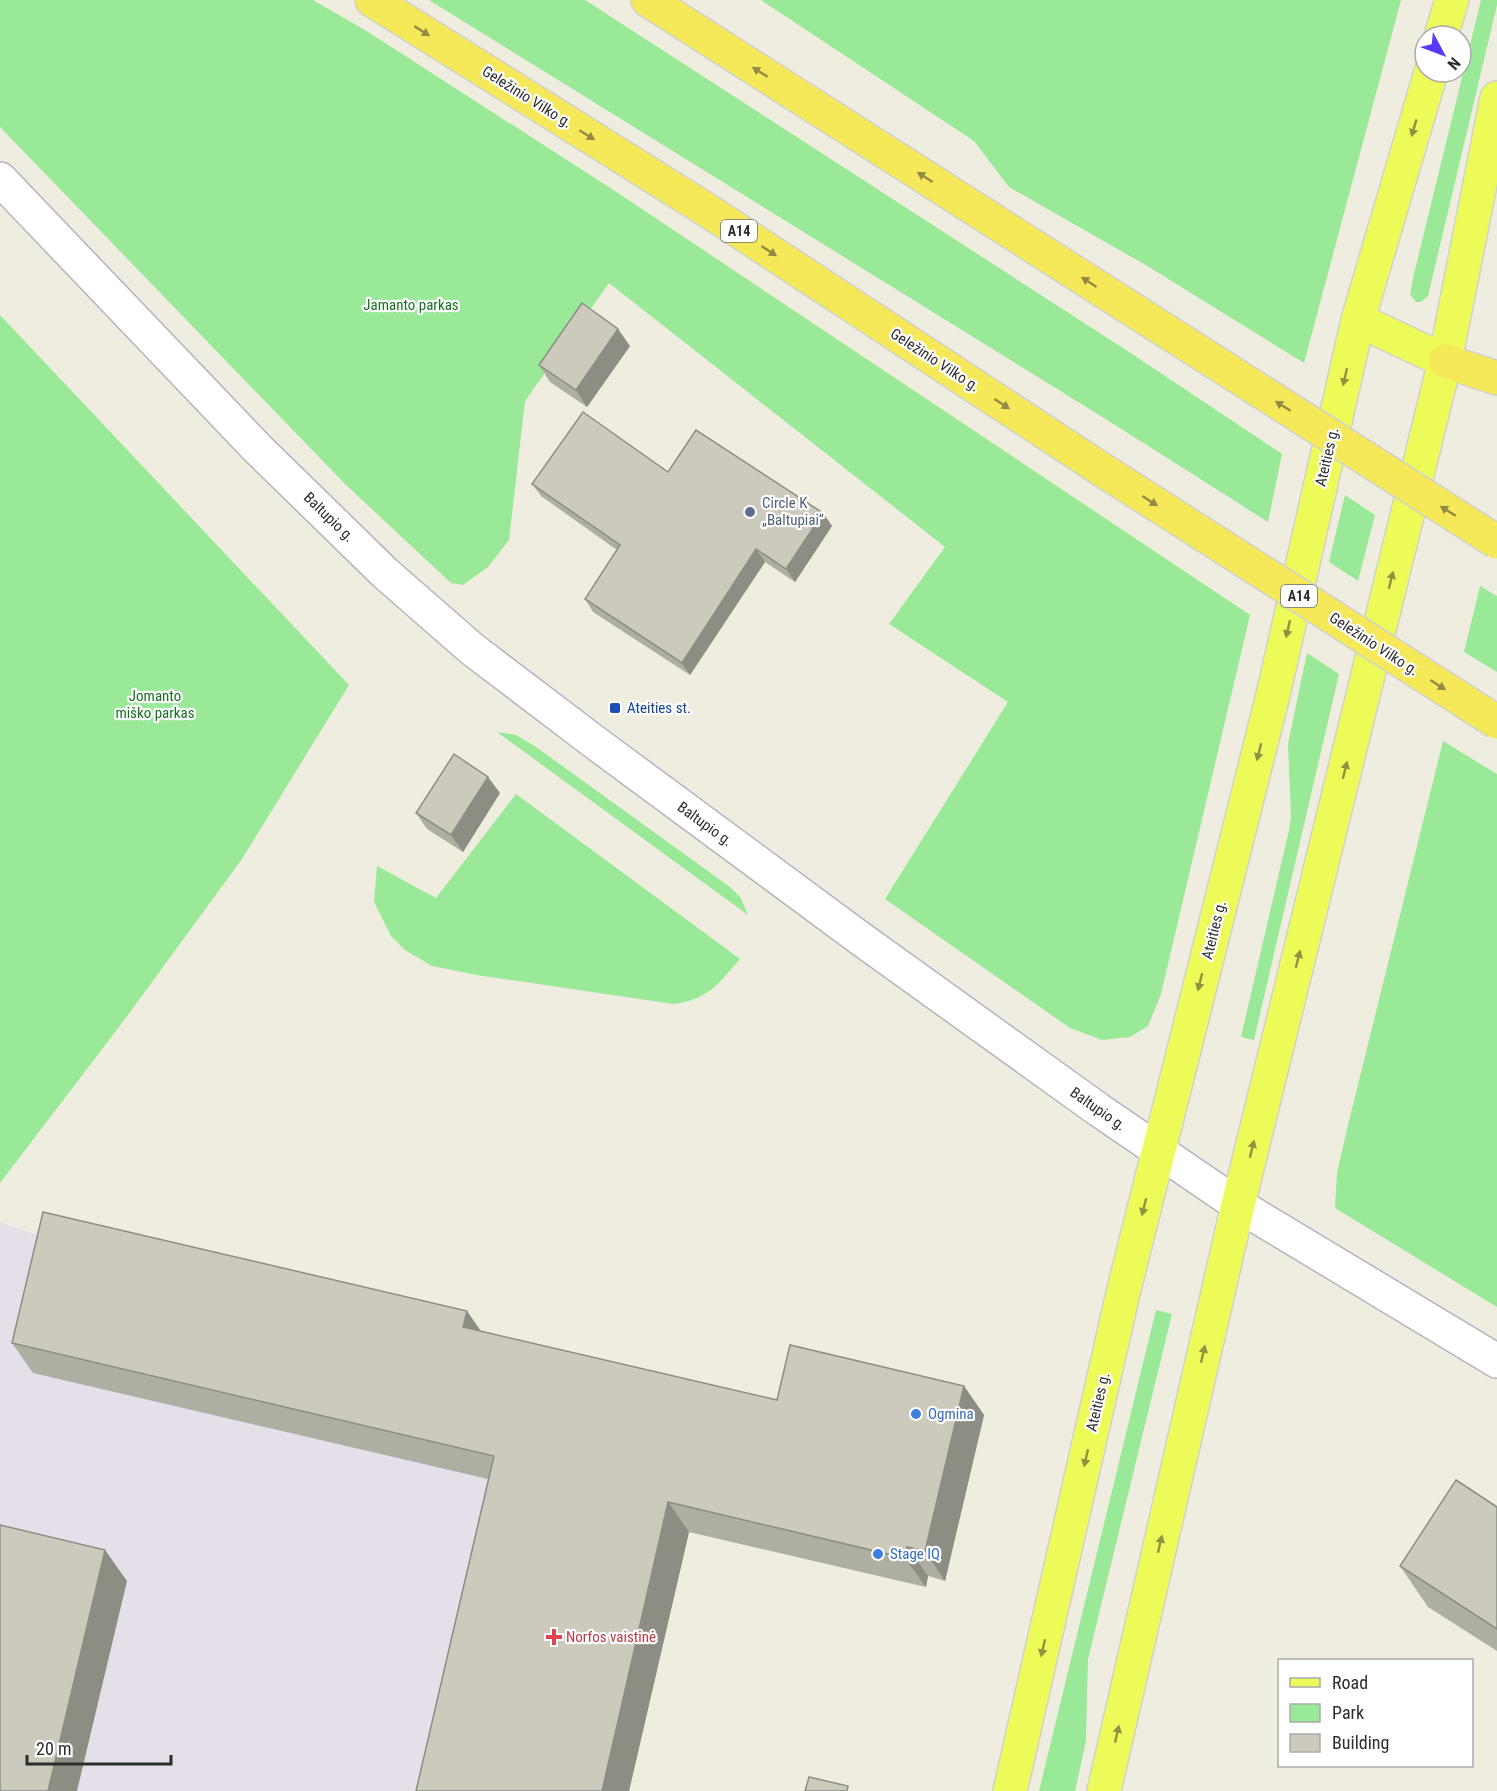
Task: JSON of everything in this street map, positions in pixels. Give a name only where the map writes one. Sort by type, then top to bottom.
[{"type":"highway","name":"Geležinio Vilko g.","points":[[372,0],[710,212],[1101,469],[1497,722]]},
{"type":"highway","points":[[648,0],[1497,542]]},
{"type":"highway","points":[[1445,361],[1497,378]]},
{"type":"main road","points":[[1445,24],[1452,0]]},
{"type":"main road","name":"Ateities g.","points":[[1010,1791],[1124,1289],[1273,696],[1358,320],[1427,84]]},
{"type":"main road","points":[[1104,1791],[1238,1205],[1445,361],[1497,98]]},
{"type":"main road","points":[[1358,320],[1445,361]]},
{"type":"street","name":"Baltupio g.","points":[[0,178],[258,449],[385,573],[472,649],[861,939],[1158,1150],[1238,1205],[1497,1361]]},
{"type":"shaded area","points":[[0,1222],[40,1236],[514,1485],[444,1791],[0,1791]]},
{"type":"green space","name":"Jamanto parkas","points":[[0,0],[313,0],[368,32],[615,191],[1250,615],[1161,994],[1148,1026],[1130,1037],[1102,1040],[1070,1028],[885,899],[1008,702],[889,624],[945,547],[609,283],[525,401],[509,540],[488,567],[463,585],[451,583],[345,484],[0,127]]},
{"type":"green space","points":[[429,0],[585,0],[1129,352],[1282,454],[1268,522],[1112,423]]},
{"type":"green space","points":[[761,0],[1401,0],[1304,363],[1149,267],[1009,187],[974,141]]},
{"type":"green space","points":[[1481,0],[1497,0],[1428,296],[1421,302],[1416,302],[1410,294],[1413,278],[1460,84],[1473,84],[1473,33]]},
{"type":"green space","name":"Jomanto miško parkas","points":[[0,315],[349,685],[242,859],[125,1019],[0,1183]]},
{"type":"green space","points":[[1345,495],[1375,515],[1358,581],[1329,562]]},
{"type":"green space","points":[[1480,586],[1497,596],[1497,672],[1464,652]]},
{"type":"green space","points":[[1307,653],[1339,674],[1254,1040],[1241,1037],[1289,830],[1291,816],[1288,744]]},
{"type":"green space","points":[[497,732],[516,735],[536,747],[730,887],[741,898],[748,915]]},
{"type":"green space","points":[[1443,741],[1497,774],[1497,1307],[1335,1208],[1337,1173],[1348,1125]]},
{"type":"green space","points":[[516,794],[740,959],[704,995],[673,1004],[477,975],[432,966],[405,950],[391,936],[374,902],[377,866],[436,898]]},
{"type":"green space","points":[[1156,1310],[1172,1314],[1088,1659],[1086,1741],[1075,1791],[1039,1791]]},
{"type":"building","points":[[582,303],[618,329],[576,390],[539,365]]},
{"type":"building","points":[[583,412],[668,472],[696,430],[823,513],[786,569],[756,549],[682,663],[585,599],[620,545],[532,484]]},
{"type":"building","points":[[454,754],[488,777],[451,835],[416,813]]},
{"type":"building","points":[[43,1212],[467,1311],[463,1327],[777,1400],[790,1345],[964,1386],[925,1551],[907,1547],[905,1558],[668,1502],[602,1791],[416,1791],[494,1456],[12,1343]]},
{"type":"building","points":[[1456,1480],[1497,1507],[1497,1629],[1400,1566]]},
{"type":"building","points":[[0,1525],[105,1550],[48,1791],[0,1791]]},
{"type":"building","points":[[809,1777],[848,1786],[847,1791],[805,1791]]},
{"type":"place","name":"Circle K „Baltupiai“","points":[[750,512]]},
{"type":"place","name":"Ateities st.","points":[[615,708]]},
{"type":"place","name":"Ogmina","points":[[916,1414]]},
{"type":"place","name":"Stage IQ","points":[[878,1554]]},
{"type":"place","name":"Norfos vaistinė","points":[[554,1637]]}]
